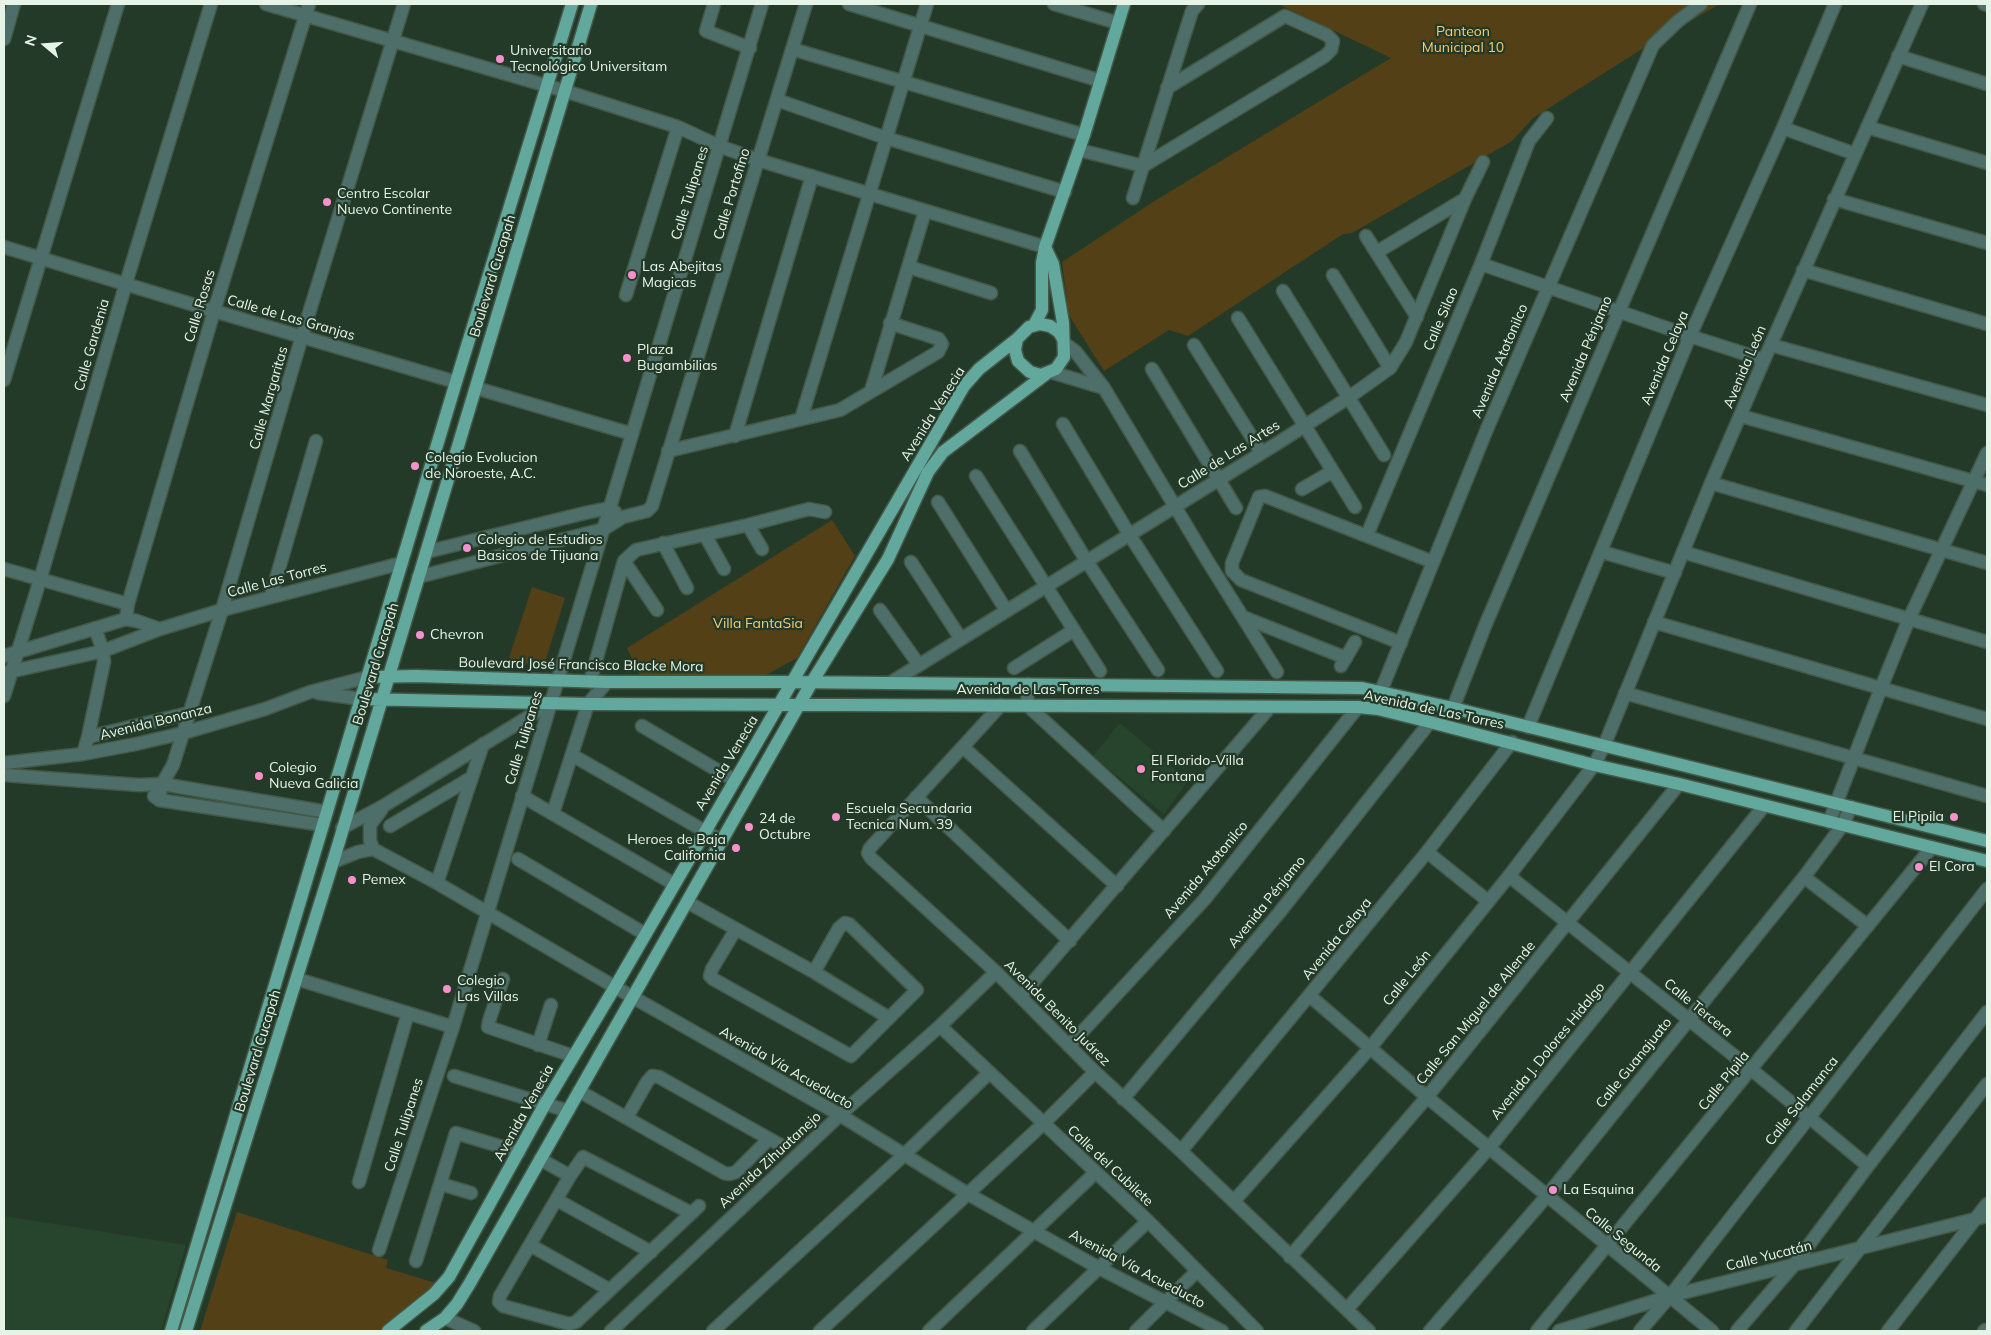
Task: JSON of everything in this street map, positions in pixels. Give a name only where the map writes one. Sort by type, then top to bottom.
[{"type":"main road","name":"Boulevard Cucapah","points":[[171,1331],[456,382],[572,4]]},
{"type":"main road","name":"Boulevard Cucapah","points":[[186,1331],[333,862],[380,699],[389,676],[591,4]]},
{"type":"main road","points":[[1034,325],[1042,310],[1042,263],[1046,247],[1084,136],[1124,4]]},
{"type":"main road","points":[[1046,247],[1053,264],[1063,323],[1065,352],[1062,362],[1049,373],[1030,372],[1021,366],[1016,356],[1017,339],[1024,330],[1034,325],[1050,326],[1059,332],[1064,341]]},
{"type":"main road","name":"Avenida Venecia","points":[[394,1329],[434,1294],[449,1277],[545,1104],[964,386],[979,369],[1017,339]]},
{"type":"main road","name":"Avenida Venecia","points":[[426,1331],[445,1318],[457,1304],[470,1283],[634,998],[812,682],[888,559],[921,482],[943,452],[1049,373]]},
{"type":"main road","name":"Boulevard José Francisco Blacke Mora","points":[[368,677],[590,682],[812,682]]},
{"type":"main road","name":"Avenida de Las Torres","points":[[812,682],[1362,688],[1453,708],[1987,841]]},
{"type":"main road","points":[[361,699],[588,704],[780,704]]},
{"type":"main road","name":"Avenida de Las Torres","points":[[780,704],[1358,707],[1378,710],[1512,742],[1987,861]]},
{"type":"street","points":[[4,39],[14,4]]},
{"type":"street","points":[[4,380],[118,4]]},
{"type":"street","name":"Calle Gardenia","points":[[4,696],[7,672],[17,652],[40,580],[126,283],[211,4]]},
{"type":"street","points":[[266,4],[308,10],[392,42],[565,91],[678,127],[719,146],[758,160],[1046,247]]},
{"type":"street","name":"Calle Margaritas","points":[[159,800],[162,784],[173,765],[222,610],[302,336],[404,4]]},
{"type":"street","points":[[714,4],[706,31],[750,48]]},
{"type":"street","name":"Calle Tulipanes","points":[[379,1250],[453,1027],[762,4]]},
{"type":"street","name":"Calle Portofino","points":[[604,529],[624,517],[647,511],[652,506],[806,4]]},
{"type":"street","points":[[849,4],[1101,81]]},
{"type":"street","points":[[802,419],[927,4]]},
{"type":"street","points":[[1054,4],[1118,23]]},
{"type":"street","points":[[1133,198],[1192,11],[1198,4]]},
{"type":"street","name":"Avenida Atotonilco","points":[[1381,691],[1487,429],[1653,45],[1678,21],[1701,4]]},
{"type":"street","name":"Avenida Pénjamo","points":[[1453,708],[1485,626],[1750,4]]},
{"type":"street","name":"Avenida Celaya","points":[[1528,727],[1690,336],[1783,128],[1835,4]]},
{"type":"street","name":"Avenida León","points":[[1594,764],[1604,746],[1711,483],[1764,360],[1922,4]]},
{"type":"street","name":"Calle Rosas","points":[[126,619],[128,604],[214,311],[308,10]]},
{"type":"street","points":[[1079,150],[1143,166],[1325,56],[1333,42],[1327,35],[1285,16],[1167,88]]},
{"type":"street","points":[[792,49],[1084,136]]},
{"type":"street","points":[[1898,56],[1987,84]]},
{"type":"street","points":[[777,100],[886,138],[1065,192]]},
{"type":"street","name":"Calle Silao","points":[[1367,535],[1481,264],[1529,141],[1547,118]]},
{"type":"street","points":[[626,295],[678,127]]},
{"type":"street","points":[[1867,127],[1987,163]]},
{"type":"street","points":[[1783,128],[1855,154]]},
{"type":"street","name":"Calle de Las Artes","points":[[890,683],[1348,398],[1390,368],[1398,357],[1417,317],[1482,162]]},
{"type":"street","points":[[735,436],[812,176]]},
{"type":"street","points":[[1377,252],[1465,199]]},
{"type":"street","points":[[1834,199],[1987,243]]},
{"type":"street","points":[[871,391],[925,211]]},
{"type":"street","points":[[1366,236],[1417,317]]},
{"type":"street","name":"Calle de Las Granjas","points":[[4,246],[214,311],[456,382]]},
{"type":"street","points":[[1481,264],[1764,360]]},
{"type":"street","points":[[909,267],[991,293]]},
{"type":"street","points":[[1803,270],[1987,324]]},
{"type":"street","points":[[1333,275],[1390,368]]},
{"type":"street","points":[[1283,291],[1384,455]]},
{"type":"street","points":[[1238,318],[1355,507]]},
{"type":"street","points":[[668,451],[840,410],[938,352],[942,344],[939,339],[890,323]]},
{"type":"street","points":[[1064,341],[1104,388],[1174,506],[1277,672]]},
{"type":"street","points":[[1194,345],[1261,452]]},
{"type":"street","points":[[1771,345],[1987,405]]},
{"type":"street","points":[[1152,369],[1236,508]]},
{"type":"street","points":[[1049,373],[1104,388]]},
{"type":"street","points":[[476,388],[632,434]]},
{"type":"street","points":[[1741,416],[1987,485]]},
{"type":"street","points":[[1063,424],[1129,534],[1217,672]]},
{"type":"street","points":[[271,596],[316,442]]},
{"type":"street","points":[[1020,451],[1086,560],[1158,670]]},
{"type":"street","points":[[1829,822],[1910,619],[1987,453]]},
{"type":"street","points":[[1302,489],[1333,471]]},
{"type":"street","points":[[976,476],[1100,671]]},
{"type":"street","points":[[1711,483],[1987,563]]},
{"type":"street","points":[[1401,643],[1241,580],[1232,571],[1232,563],[1261,496],[1367,535],[1433,562]]},
{"type":"street","points":[[938,502],[1006,610]]},
{"type":"street","points":[[426,552],[609,508],[624,517]]},
{"type":"street","points":[[590,682],[624,562],[636,550],[808,510],[825,512]]},
{"type":"street","points":[[748,525],[762,549]]},
{"type":"street","points":[[418,577],[604,529]]},
{"type":"street","points":[[705,535],[724,569]]},
{"type":"street","points":[[664,543],[687,588]]},
{"type":"street","points":[[1602,552],[1675,573]]},
{"type":"street","points":[[1683,552],[1987,642]]},
{"type":"street","points":[[624,562],[657,610]]},
{"type":"street","points":[[911,562],[961,638]]},
{"type":"street","name":"Calle Las Torres","points":[[7,672],[103,651],[160,629],[222,610],[402,563]]},
{"type":"street","points":[[4,569],[128,604]]},
{"type":"street","points":[[880,610],[919,665]]},
{"type":"street","points":[[1244,617],[1344,662],[1355,642]]},
{"type":"street","points":[[4,656],[126,619],[160,629]]},
{"type":"street","points":[[1654,622],[1987,719]]},
{"type":"street","points":[[83,754],[104,662],[103,651],[95,628]]},
{"type":"street","points":[[1014,668],[1074,630]]},
{"type":"street","name":"Avenida Bonanza","points":[[4,763],[83,754],[183,733],[265,709],[310,692],[368,677]]},
{"type":"street","points":[[553,813],[588,704],[607,682]]},
{"type":"street","points":[[1028,684],[1027,706],[1164,831]]},
{"type":"street","name":"Avenida Bonanza","points":[[310,692],[361,699]]},
{"type":"street","points":[[1625,693],[1987,796]]},
{"type":"street","points":[[342,828],[385,805],[551,703]]},
{"type":"street","name":"Avenida Benito Juárez","points":[[1001,705],[964,748],[870,848],[868,853],[871,858],[996,972],[1123,1099],[1181,1151],[1369,1331]]},
{"type":"street","points":[[1021,996],[1270,707]]},
{"type":"street","name":"Avenida Atotonilco","points":[[1069,1046],[1204,900],[1358,707]]},
{"type":"street","points":[[88,737],[189,713]]},
{"type":"street","name":"Avenida Pénjamo","points":[[1123,1099],[1279,913],[1430,722]]},
{"type":"street","points":[[642,726],[734,780]]},
{"type":"street","name":"Avenida Celaya","points":[[1181,1151],[1427,852],[1512,742]]},
{"type":"street","points":[[437,883],[482,744]]},
{"type":"street","points":[[964,748],[1117,886]]},
{"type":"street","points":[[572,755],[722,841]]},
{"type":"street","name":"Calle León","points":[[1234,1202],[1370,1048],[1509,876],[1594,764]]},
{"type":"street","points":[[4,775],[139,785],[162,784],[328,812]]},
{"type":"street","points":[[390,826],[472,778]]},
{"type":"street","name":"Calle San Miguel de Allende","points":[[1290,1257],[1427,1097],[1679,784]]},
{"type":"street","points":[[139,785],[159,800],[323,825]]},
{"type":"street","points":[[522,796],[674,884]]},
{"type":"street","points":[[916,797],[1070,941]]},
{"type":"street","points":[[333,862],[358,852],[373,849],[370,840],[370,825],[385,805]]},
{"type":"street","name":"Avenida J. Dolores Hidalgo","points":[[1346,1309],[1489,1148],[1764,806]]},
{"type":"street","points":[[299,821],[301,807]]},
{"type":"street","name":"Calle Guanajuato","points":[[1430,1331],[1546,1196],[1804,877],[1842,826],[1851,807]]},
{"type":"street","name":"Calle Pípila","points":[[1537,1331],[1932,848]]},
{"type":"street","name":"Avenida Vía Acueducto","points":[[373,849],[437,883],[840,1115],[968,1194],[1035,1230],[1099,1268],[1222,1331]]},
{"type":"street","points":[[1427,852],[1488,901]]},
{"type":"street","points":[[518,859],[645,934]]},
{"type":"street","name":"Calle Tercera","points":[[1509,876],[1752,1070],[1868,1166]]},
{"type":"street","points":[[1804,877],[1868,926]]},
{"type":"street","name":"Calle Salamanca","points":[[1640,1331],[1670,1296],[1987,889]]},
{"type":"street","points":[[687,902],[814,972],[888,1018]]},
{"type":"street","points":[[736,929],[710,976],[851,1056],[917,990],[849,924],[845,923],[839,928],[814,972]]},
{"type":"street","name":"Avenida Zihuatanejo","points":[[611,1331],[840,1115],[940,1026],[996,972]]},
{"type":"street","points":[[297,979],[453,1027]]},
{"type":"street","points":[[503,979],[488,1021],[488,1027],[573,1056]]},
{"type":"street","name":"Calle Segunda","points":[[1310,996],[1427,1097],[1712,1331]]},
{"type":"street","points":[[538,1045],[551,1005]]},
{"type":"street","points":[[1737,1331],[1793,1266],[1987,1012]]},
{"type":"street","points":[[359,1182],[408,1013]]},
{"type":"street","name":"Calle del Cubilete","points":[[940,1026],[1198,1270],[1257,1331]]},
{"type":"street","points":[[820,1331],[1043,1124],[1095,1072]]},
{"type":"street","points":[[713,1331],[904,1155],[988,1073]]},
{"type":"street","points":[[454,1076],[568,1111]]},
{"type":"street","points":[[627,1117],[647,1082],[652,1076],[659,1077],[782,1146]]},
{"type":"street","points":[[1796,1331],[1987,1084]]},
{"type":"street","points":[[579,1091],[724,1173],[736,1172],[769,1139]]},
{"type":"street","points":[[416,1261],[456,1133],[519,1152]]},
{"type":"street","points":[[587,1157],[695,1210],[572,1324],[503,1306],[500,1302],[500,1296],[556,1200],[581,1159],[587,1157]]},
{"type":"street","points":[[540,1159],[570,1176]]},
{"type":"street","points":[[929,1331],[1095,1173]]},
{"type":"street","points":[[441,1184],[471,1193]]},
{"type":"street","points":[[556,1200],[651,1252]]},
{"type":"street","points":[[1888,1331],[1981,1217],[1987,1204]]},
{"type":"street","name":"Calle Yucatán","points":[[1560,1331],[1670,1296],[1981,1217]]},
{"type":"street","points":[[1033,1331],[1148,1222]]},
{"type":"street","points":[[530,1245],[610,1290]]},
{"type":"street","points":[[1136,1331],[1198,1270]]},
{"type":"street","points":[[445,1318],[472,1331]]},
{"type":"shaded area","name":"El Florido-Villa Fontana","points":[[1120,723],[1188,781],[1164,814],[1093,756]]},
{"type":"shaded area","points":[[4,1216],[186,1245],[161,1331],[4,1331]]},
{"type":"green space","name":"Panteon Municipal 10","points":[[1278,4],[1720,4],[1650,44],[1533,118],[1512,141],[1352,233],[1343,234],[1188,336],[1169,330],[1104,371],[1065,309],[1067,300],[1062,262],[1153,202],[1391,58]]},
{"type":"green space","name":"Villa FantaSia","points":[[832,520],[855,556],[797,658],[764,676],[640,676],[627,648]]},
{"type":"green space","points":[[532,587],[565,598],[543,669],[509,658]]},
{"type":"green space","points":[[237,1212],[388,1260],[386,1268],[436,1283],[430,1291],[381,1331],[200,1331]]},
{"type":"place","name":"Universitario Tecnológico Universitam","points":[[500,59]]},
{"type":"place","name":"Centro Escolar Nuevo Continente","points":[[327,202]]},
{"type":"place","name":"Las Abejitas Magicas","points":[[632,275]]},
{"type":"place","name":"Plaza Bugambilias","points":[[627,358]]},
{"type":"place","name":"Colegio Evolucion de Noroeste, A.C.","points":[[415,466]]},
{"type":"place","name":"Colegio de Estudios Basicos de Tijuana","points":[[467,548]]},
{"type":"place","name":"Chevron","points":[[420,635]]},
{"type":"place","name":"El Florido-Villa Fontana","points":[[1141,769]]},
{"type":"place","name":"Colegio Nueva Galicia","points":[[259,776]]},
{"type":"place","name":"Escuela Secundaria Tecnica Num. 39","points":[[836,817]]},
{"type":"place","name":"El Pipila","points":[[1954,817]]},
{"type":"place","name":"24 de Octubre","points":[[749,827]]},
{"type":"place","name":"Heroes de Baja California","points":[[736,848]]},
{"type":"place","name":"El Cora","points":[[1919,867]]},
{"type":"place","name":"Pemex","points":[[352,880]]},
{"type":"place","name":"Colegio Las Villas","points":[[447,989]]},
{"type":"place","name":"La Esquina","points":[[1553,1190]]}]
